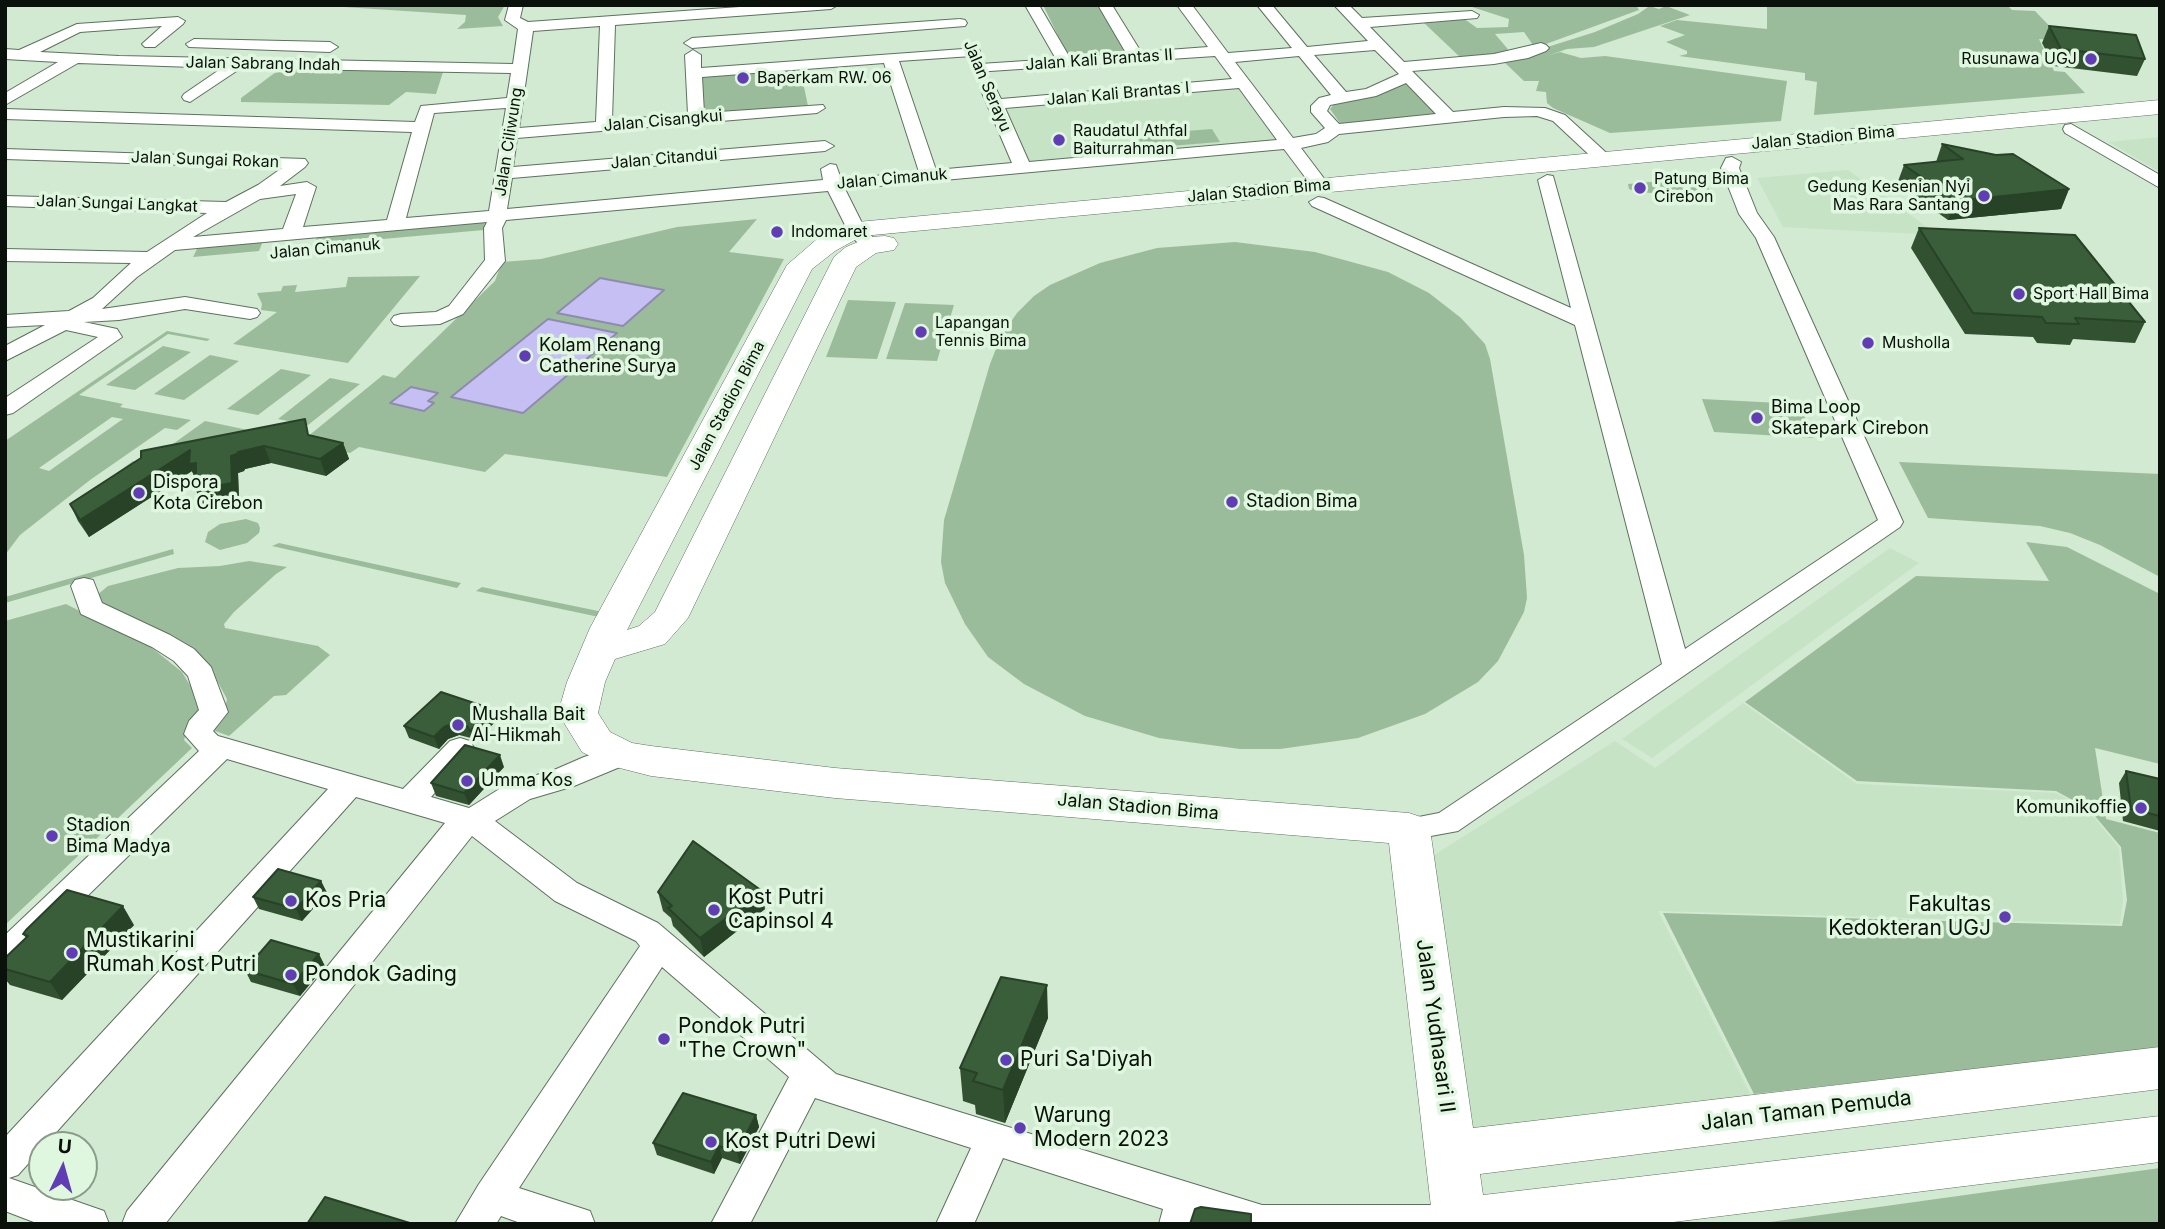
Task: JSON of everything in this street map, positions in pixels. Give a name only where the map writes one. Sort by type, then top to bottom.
[{"type":"street","points":[[516,5],[512,20],[526,27],[831,5]]},
{"type":"street","name":"Jalan Serayu","points":[[953,5],[1021,167]]},
{"type":"street","points":[[1032,5],[1066,63]]},
{"type":"street","points":[[1105,5],[1136,57]]},
{"type":"street","points":[[1184,5],[1287,143],[1319,194],[1583,321]]},
{"type":"street","points":[[1264,5],[1341,97]]},
{"type":"street","points":[[1341,5],[1448,117]]},
{"type":"street","points":[[689,15],[696,118]]},
{"type":"street","points":[[1358,23],[1472,15]]},
{"type":"street","points":[[13,55],[78,29],[178,21],[144,43],[330,47]]},
{"type":"street","points":[[604,126],[608,21]]},
{"type":"street","points":[[692,43],[960,23]]},
{"type":"street","points":[[45,42],[93,43],[109,26]]},
{"type":"street","points":[[521,69],[526,27]]},
{"type":"street","points":[[185,62],[232,31]]},
{"type":"street","points":[[273,46],[290,34]]},
{"type":"street","points":[[1221,55],[1303,52],[1379,45]]},
{"type":"street","points":[[1335,130],[1319,108],[1325,102],[1370,93],[1404,72],[1513,56],[1541,48]]},
{"type":"street","points":[[695,73],[817,106],[890,58],[972,51]]},
{"type":"street","name":"Jalan Sabrang Indah","points":[[13,55],[237,64],[521,69]]},
{"type":"street","name":"Jalan Kali Brantas II","points":[[980,69],[1136,57],[1221,55]]},
{"type":"street","points":[[890,58],[929,176]]},
{"type":"street","points":[[5,100],[74,59]]},
{"type":"street","points":[[190,97],[237,64]]},
{"type":"street","name":"Jalan Ciliwung","points":[[495,221],[521,69]]},
{"type":"street","points":[[16,76],[44,77]]},
{"type":"street","name":"Jalan Kali Brantas I","points":[[995,104],[1242,83]]},
{"type":"street","points":[[395,225],[427,109],[515,102]]},
{"type":"street","points":[[605,639],[652,635],[670,618],[844,264],[855,253],[863,237],[833,184],[817,106]]},
{"type":"street","name":"Jalan Cisangkui","points":[[509,134],[817,106]]},
{"type":"street","name":"Jalan Citandui","points":[[503,173],[817,106]]},
{"type":"street","name":"Jalan Stadion Bima","points":[[863,237],[2061,123],[2160,107]]},
{"type":"street","points":[[1287,143],[1313,141],[1335,130],[1526,110],[1550,113],[1559,118],[1604,159]]},
{"type":"street","points":[[5,114],[420,127]]},
{"type":"street","points":[[10,157],[69,117]]},
{"type":"street","name":"Jalan Stadion Bima","points":[[2061,123],[2160,121]]},
{"type":"street","points":[[2061,123],[2160,183]]},
{"type":"street","name":"Jalan Cimanuk","points":[[171,245],[395,225],[495,221],[833,184],[1287,143]]},
{"type":"street","points":[[1409,829],[1447,823],[1891,522],[1765,237],[1748,214],[1724,155]]},
{"type":"street","name":"Jalan Stadion Bima","points":[[1539,173],[1604,159],[1724,155]]},
{"type":"street","name":"Jalan Sungai Rokan","points":[[10,157],[299,163],[251,197],[211,217],[146,262],[100,302],[67,321]]},
{"type":"street","points":[[1539,173],[1583,321],[1676,668]]},
{"type":"street","points":[[251,197],[307,187],[291,234]]},
{"type":"street","name":"Jalan Stadion Bima","points":[[1319,194],[1284,189],[863,237],[820,249],[801,265],[605,639],[586,682],[578,713],[596,742],[622,755],[651,761],[835,783],[1409,829]]},
{"type":"street","name":"Jalan Sungai Langkat","points":[[5,201],[228,208]]},
{"type":"street","points":[[401,320],[440,318],[456,310],[495,261],[495,221]]},
{"type":"street","name":"Jalan Cimanuk","points":[[5,255],[146,262],[475,235],[495,221]]},
{"type":"street","points":[[5,321],[67,321],[176,304],[250,313]]},
{"type":"street","points":[[5,355],[67,321],[113,337],[5,408]]},
{"type":"street","points":[[26,343],[81,358]]},
{"type":"street","points":[[84,586],[90,608],[161,641],[184,655],[201,673],[214,712],[199,728],[198,734],[208,743],[472,820],[566,892],[647,932],[825,1086],[993,1140],[1182,1211],[1262,1223],[1460,1224],[2160,1139]]},
{"type":"street","points":[[5,956],[221,747]]},
{"type":"street","points":[[409,801],[460,748]]},
{"type":"street","points":[[141,1224],[456,831],[520,791],[564,778],[622,755]]},
{"type":"street","points":[[5,1163],[351,783]]},
{"type":"street","name":"Jalan Yudhasari II","points":[[1409,829],[1460,1224]]},
{"type":"street","points":[[576,1224],[483,1210],[659,945]]},
{"type":"street","name":"Jalan Taman Pemuda","points":[[1452,1154],[2160,1068]]},
{"type":"street","points":[[730,1224],[809,1074]]},
{"type":"street","points":[[955,1224],[993,1140]]},
{"type":"street","points":[[5,1194],[90,1224]]},
{"type":"shaded area","points":[[505,5],[498,17],[503,26],[457,29],[465,22],[466,15],[344,7]]},
{"type":"shaded area","points":[[1043,5],[1098,5],[1128,56],[1071,57]]},
{"type":"shaded area","points":[[1466,5],[1636,5],[1639,10],[1535,48],[1524,32],[1495,34],[1512,54],[1462,59],[1422,21],[1463,18],[1477,28],[1508,27],[1509,19]]},
{"type":"shaded area","points":[[1646,5],[1659,9],[1666,6],[1690,15],[1594,47],[1567,49],[1547,56],[1560,52],[1581,58],[1605,56],[1787,81],[1781,121],[1610,133],[1553,108],[1547,103],[1546,92],[1536,91],[1539,81],[1524,81],[1503,61],[1595,32],[1638,14],[1648,7]]},
{"type":"shaded area","points":[[1767,5],[2007,5],[2012,10],[2035,11],[2064,41],[2039,39],[2054,71],[2065,72],[2085,93],[1814,115],[1817,82],[1805,80],[1805,73],[1679,56],[1687,54],[1687,51],[1666,42],[1685,35],[1660,26],[1677,20],[1767,29]]},
{"type":"shaded area","points":[[800,68],[808,106],[704,115],[701,75]]},
{"type":"shaded area","points":[[280,69],[443,72],[436,94],[406,92],[389,105],[241,102],[241,98]]},
{"type":"shaded area","points":[[1409,83],[1439,114],[1342,126],[1330,109],[1335,103]]},
{"type":"shaded area","name":"Raudatul Athfal Baiturrahman","points":[[1239,88],[1277,139],[1108,155],[1106,152],[1107,156],[1028,162],[1005,107]]},
{"type":"shaded area","points":[[1212,129],[1220,142],[1144,148],[1136,135]]},
{"type":"shaded area","points":[[2160,137],[2160,172],[2109,142]]},
{"type":"shaded area","points":[[1848,170],[1938,235],[1783,227],[1757,178]]},
{"type":"shaded area","points":[[1693,180],[1707,185],[1710,191],[1700,196],[1637,192],[1629,189],[1628,184]]},
{"type":"shaded area","points":[[757,219],[729,252],[784,259],[667,477],[505,454],[485,472],[359,447],[350,453],[301,442],[383,375],[395,378],[495,281],[502,262],[541,259],[677,227]]},
{"type":"shaded area","points":[[485,221],[484,230],[315,245],[317,236]]},
{"type":"shaded area","points":[[263,241],[259,251],[193,257],[198,247]]},
{"type":"shaded area","name":"Stadion Bima","points":[[1235,242],[1315,252],[1388,272],[1429,293],[1461,318],[1485,344],[1490,359],[1524,555],[1527,598],[1524,612],[1498,661],[1478,682],[1425,714],[1358,738],[1280,749],[1240,749],[1159,738],[1085,716],[1024,684],[988,657],[965,624],[945,583],[941,562],[944,520],[990,364],[1001,336],[1017,313],[1050,285],[1100,263],[1157,248]]},
{"type":"shaded area","points":[[420,276],[348,363],[233,344],[277,312],[261,310],[262,304],[257,293],[281,291],[283,286],[297,285],[295,292],[346,287],[348,277]]},
{"type":"shaded area","points":[[600,278],[664,290],[623,326],[557,313]]},
{"type":"shaded area","name":"Lapangan Tennis Bima","points":[[848,300],[896,302],[877,359],[826,357]]},
{"type":"shaded area","name":"Lapangan Tennis Bima","points":[[905,303],[954,305],[937,361],[886,359]]},
{"type":"shaded area","points":[[548,319],[617,333],[523,413],[451,397]]},
{"type":"shaded area","points":[[167,331],[210,339],[207,341],[168,334],[79,395],[123,404],[120,407],[191,420],[177,430],[165,428],[90,480],[20,535],[5,555],[5,441]],"holes":[[[112,417],[123,419],[49,471],[39,468]]]},
{"type":"shaded area","points":[[163,346],[191,352],[135,390],[106,385]]},
{"type":"shaded area","points":[[210,355],[239,361],[184,400],[154,394]]},
{"type":"shaded area","points":[[281,369],[311,375],[258,415],[227,409]]},
{"type":"shaded area","points":[[330,378],[360,384],[308,425],[278,419]]},
{"type":"shaded area","points":[[411,387],[438,393],[428,401],[434,403],[424,411],[390,403]]},
{"type":"shaded area","name":"Bima Loop Skatepark Cirebon","points":[[1702,399],[1799,404],[1814,438],[1714,432]]},
{"type":"shaded area","points":[[205,421],[291,439],[140,480],[115,474],[133,461],[145,464]]},
{"type":"shaded area","points":[[1899,462],[2160,474],[2160,577],[2100,545],[2070,533],[2040,526],[1928,518]]},
{"type":"shaded area","points":[[246,519],[258,523],[260,528],[259,533],[247,543],[220,550],[205,542],[208,532],[220,524]]},
{"type":"shaded area","points":[[2026,542],[2067,547],[2160,594],[2160,764],[2095,748],[2106,819],[2160,833],[2160,1048],[1754,1094],[1663,913],[2122,926],[2127,900],[2121,847],[2089,809],[2056,791],[1857,781],[1745,702],[1916,576],[2049,581]]},
{"type":"shaded area","points":[[279,543],[461,583],[457,588],[272,546]]},
{"type":"shaded area","points":[[1890,548],[1919,563],[1652,758],[1622,739]]},
{"type":"shaded area","points":[[173,549],[174,554],[5,603],[5,597]]},
{"type":"shaded area","points":[[249,561],[287,567],[234,612],[224,624],[225,628],[318,646],[330,655],[286,695],[274,696],[229,736],[210,729],[225,708],[227,699],[208,664],[99,604],[97,595],[108,586],[178,568],[220,566]]},
{"type":"shaded area","points":[[482,587],[603,612],[599,617],[476,591]]},
{"type":"shaded area","name":"Stadion Bima Madya","points":[[66,604],[152,648],[182,672],[197,697],[202,713],[184,740],[192,748],[5,925],[5,621]]},
{"type":"shaded area","name":"Fakultas Kedokteran UGJ","points":[[1743,703],[1857,784],[2056,793],[2088,810],[2119,848],[2123,900],[2120,924],[1658,911],[1752,1098],[1474,1129],[1431,857],[1615,741],[1655,768]]},
{"type":"shaded area","points":[[2160,1168],[2160,1224],[1756,1224]]},
{"type":"building","points":[[2049,26],[2136,35],[2145,59],[2061,49]]},
{"type":"building","points":[[1942,144],[1996,155],[2013,154],[2069,189],[1956,201],[1904,165],[1963,159]]},
{"type":"building","name":"Sport Hall Bima","points":[[1919,228],[2075,235],[2145,322],[2075,318],[2079,324],[2046,323],[2042,317],[1973,313]]},
{"type":"building","points":[[305,419],[308,435],[343,443],[320,459],[264,446],[238,452],[231,456],[232,483],[196,490],[196,463],[189,464],[190,450],[80,520],[70,504],[141,458],[141,451]]},
{"type":"building","points":[[441,692],[492,709],[470,731],[467,726],[455,723],[444,727],[434,737],[404,726]]},
{"type":"building","points":[[465,745],[500,755],[464,793],[431,783]]},
{"type":"building","points":[[2126,771],[2160,779],[2160,816],[2131,809]]},
{"type":"building","name":"Kost Putri Capinsol 4","points":[[693,841],[762,891],[700,938],[668,908],[672,906],[658,892]]},
{"type":"building","points":[[278,869],[321,881],[296,909],[253,897]]},
{"type":"building","points":[[67,890],[123,906],[50,982],[5,969],[5,958],[28,936],[23,934],[26,930]]},
{"type":"building","points":[[271,940],[319,954],[293,984],[245,970]]},
{"type":"building","points":[[1001,977],[1047,985],[1003,1090],[973,1081],[977,1073],[960,1068]]},
{"type":"building","name":"Kost Putri Dewi","points":[[683,1093],[756,1115],[737,1152],[719,1146],[711,1162],[653,1143]]},
{"type":"building","points":[[325,1197],[413,1224],[307,1224]]},
{"type":"building","points":[[1201,1207],[1251,1214],[1251,1224],[1190,1224],[1195,1209]]},
{"type":"place","name":"Rusunawa UGJ","points":[[2091,59]]},
{"type":"place","name":"Baperkam RW. 06","points":[[743,78]]},
{"type":"place","name":"Raudatul Athfal Baiturrahman","points":[[1059,140]]},
{"type":"place","name":"Patung Bima Cirebon","points":[[1640,188]]},
{"type":"place","name":"Gedung Kesenian Nyi Mas Rara Santang","points":[[1984,196]]},
{"type":"place","name":"Indomaret","points":[[777,232]]},
{"type":"place","name":"Sport Hall Bima","points":[[2019,294]]},
{"type":"place","name":"Lapangan Tennis Bima","points":[[921,332]]},
{"type":"place","name":"Musholla","points":[[1868,343]]},
{"type":"place","name":"Kolam Renang Catherine Surya","points":[[525,356]]},
{"type":"place","name":"Bima Loop Skatepark Cirebon","points":[[1757,418]]},
{"type":"place","name":"Dispora Kota Cirebon","points":[[139,493]]},
{"type":"place","name":"Stadion Bima","points":[[1232,502]]},
{"type":"place","name":"Mushalla Bait Al-Hikmah","points":[[458,725]]},
{"type":"place","name":"Umma Kos","points":[[467,781]]},
{"type":"place","name":"Komunikoffie","points":[[2141,808]]},
{"type":"place","name":"Stadion Bima Madya","points":[[52,836]]},
{"type":"place","name":"Kos Pria","points":[[291,901]]},
{"type":"place","name":"Kost Putri Capinsol 4","points":[[714,910]]},
{"type":"place","name":"Fakultas Kedokteran UGJ","points":[[2005,917]]},
{"type":"place","name":"Mustikarini Rumah Kost Putri","points":[[72,953]]},
{"type":"place","name":"Pondok Gading","points":[[291,975]]},
{"type":"place","name":"Pondok Putri \"The Crown\"","points":[[664,1039]]},
{"type":"place","name":"Puri Sa'Diyah","points":[[1006,1060]]},
{"type":"place","name":"Warung Modern 2023","points":[[1020,1128]]},
{"type":"place","name":"Kost Putri Dewi","points":[[711,1142]]}]
